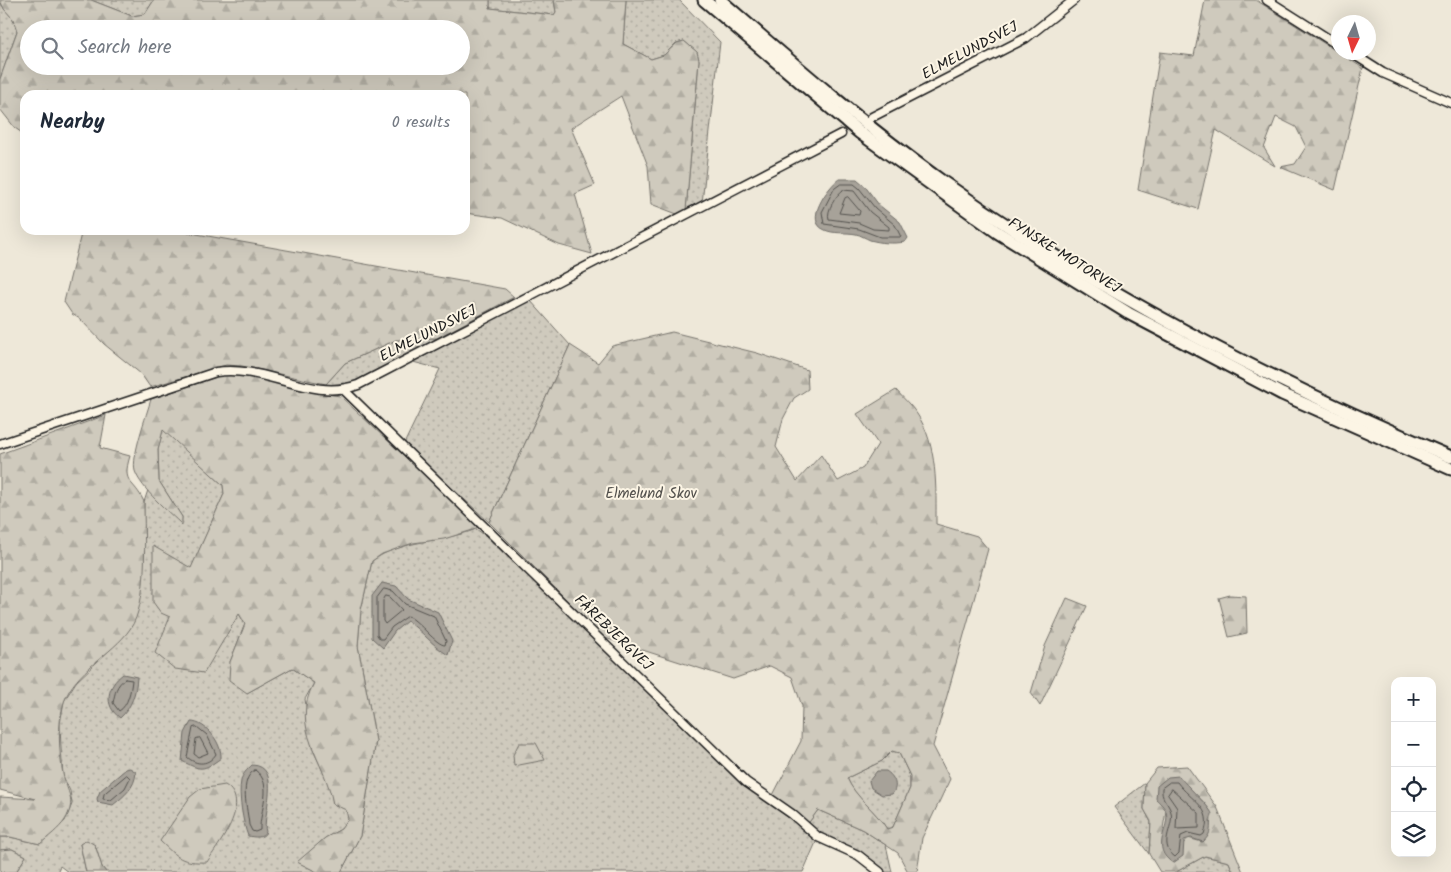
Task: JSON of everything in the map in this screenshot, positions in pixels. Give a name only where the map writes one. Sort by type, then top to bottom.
[{"type":"highway","name":"FYNSKE MOTORVEJ","points":[[704,0],[860,133],[1005,237],[1128,313],[1245,374],[1300,402],[1451,469]]},
{"type":"highway","name":"FYNSKE MOTORVEJ","points":[[720,0],[828,93],[942,181],[1042,249],[1139,307],[1244,362],[1362,420],[1451,456]]},
{"type":"street","name":"ELMELUNDSVEJ","points":[[872,117],[1026,38],[1074,0]]},
{"type":"street","points":[[1267,0],[1331,41]]},
{"type":"street","points":[[1363,60],[1383,73],[1451,104]]},
{"type":"street","name":"ELMELUNDSVEJ","points":[[0,444],[216,372],[245,370],[326,390],[344,390],[408,360],[841,134]]},
{"type":"street","name":"FÅREBJERGVEJ","points":[[344,390],[746,782],[792,814],[818,837],[858,854],[880,872]]},
{"type":"green space","points":[[0,0],[91,0],[132,16],[145,14],[154,0],[490,0],[490,8],[554,15],[556,12],[554,0],[626,0],[623,44],[651,59],[664,55],[677,43],[684,41],[697,52],[699,60],[686,210],[677,214],[651,204],[648,166],[621,96],[571,128],[595,185],[575,194],[592,254],[559,245],[502,218],[470,214],[470,90],[20,90],[20,132],[0,109],[0,79],[17,31],[13,19],[4,9]]},
{"type":"green space","points":[[91,0],[154,0],[145,14],[132,16]]},
{"type":"green space","points":[[490,0],[554,0],[556,12],[554,15],[490,8]]},
{"type":"green space","points":[[626,0],[679,0],[720,42],[702,203],[686,210],[699,60],[697,52],[684,41],[676,43],[664,55],[651,59],[623,44]]},
{"type":"green space","points":[[1205,0],[1256,0],[1331,48],[1331,60],[1350,60],[1363,68],[1335,190],[1280,167],[1295,164],[1306,147],[1296,127],[1276,117],[1264,148],[1275,166],[1216,130],[1198,209],[1138,190],[1160,52],[1194,56]]},
{"type":"green space","points":[[0,3],[13,19],[17,31],[0,79]]},
{"type":"green space","points":[[81,235],[202,235],[505,289],[514,297],[437,338],[396,340],[345,363],[326,384],[242,366],[226,365],[150,387],[141,374],[104,344],[80,319],[72,314],[64,302]]},
{"type":"green space","points":[[530,300],[570,345],[489,522],[404,444],[440,369],[413,362]]},
{"type":"green space","name":"Elmelund Skov","points":[[672,332],[757,353],[807,370],[808,389],[794,398],[783,419],[776,447],[797,481],[821,455],[838,481],[863,468],[878,444],[857,414],[896,390],[917,414],[924,426],[932,453],[936,482],[936,524],[977,536],[988,549],[933,746],[950,779],[922,838],[917,872],[908,872],[898,853],[863,830],[818,810],[807,825],[772,797],[801,741],[802,706],[792,677],[770,666],[733,679],[605,638],[489,522],[570,345],[598,363],[612,346]],"holes":[[[892,751],[899,753],[910,776],[910,788],[893,827],[887,829],[855,791],[847,778],[882,761]]]},
{"type":"green space","points":[[437,338],[399,362],[367,378],[338,386],[326,384],[345,363],[396,340]]},
{"type":"green space","points":[[222,375],[252,377],[340,396],[477,524],[476,529],[444,539],[413,543],[382,554],[372,561],[361,610],[358,646],[376,741],[360,836],[341,872],[317,872],[297,862],[325,838],[341,829],[348,819],[346,810],[333,804],[329,788],[307,730],[305,715],[307,700],[314,683],[292,668],[247,693],[229,680],[230,662],[245,624],[239,614],[204,673],[175,669],[155,653],[170,617],[161,613],[153,602],[153,546],[191,568],[224,494],[223,485],[163,430],[158,450],[159,481],[182,517],[182,525],[156,500],[138,478],[134,465],[137,446],[151,399]]},
{"type":"green space","points":[[106,415],[100,448],[130,456],[128,477],[144,502],[145,550],[140,603],[130,629],[114,647],[76,681],[64,702],[60,719],[60,747],[63,774],[71,802],[69,813],[65,820],[57,830],[40,844],[10,837],[0,837],[0,797],[35,799],[0,790],[0,454]]},
{"type":"green space","points":[[163,429],[223,485],[224,494],[191,569],[153,547],[239,613],[245,624],[230,662],[247,693],[292,668],[314,683],[305,699],[312,748],[330,786],[333,804],[346,809],[349,819],[341,829],[325,838],[298,862],[317,872],[106,872],[102,867],[95,845],[80,844],[86,872],[68,872],[60,866],[57,872],[16,872],[26,856],[12,849],[0,850],[0,837],[10,837],[40,844],[65,821],[72,804],[70,791],[63,776],[60,724],[64,701],[76,682],[118,642],[142,587],[144,502],[148,490],[181,524],[182,517],[159,481],[158,450]]},
{"type":"green space","points":[[476,529],[489,538],[728,771],[817,840],[803,872],[341,872],[360,836],[376,741],[358,646],[361,610],[372,561],[384,554],[409,545],[450,537]]},
{"type":"green space","points":[[1230,595],[1246,596],[1247,633],[1229,637],[1219,598]]},
{"type":"green space","points":[[1067,598],[1087,606],[1040,706],[1031,693],[1045,646]]},
{"type":"green space","points":[[519,743],[536,743],[545,760],[514,766],[513,755]]},
{"type":"green space","points":[[892,751],[899,753],[910,776],[910,788],[893,827],[887,829],[855,792],[847,778],[882,761]]},
{"type":"green space","points":[[1187,766],[1217,807],[1243,872],[1233,872],[1229,862],[1205,856],[1176,872],[1160,872],[1149,854],[1151,822],[1144,809],[1145,783],[1157,768]],"holes":[[[1178,776],[1201,799],[1210,812],[1211,820],[1202,842],[1188,838],[1183,844],[1163,828],[1166,811]]]},
{"type":"green space","points":[[1145,783],[1144,809],[1151,822],[1149,854],[1114,807]]},
{"type":"green space","points":[[225,785],[233,792],[236,802],[235,812],[225,835],[207,862],[191,862],[180,858],[160,841],[190,797],[200,789]]},
{"type":"green space","points":[[818,810],[863,830],[886,845],[892,872],[883,872],[866,857],[807,825]]},
{"type":"green space","points":[[87,840],[95,845],[102,867],[106,872],[86,872],[80,844]]},
{"type":"green space","points":[[12,849],[26,856],[16,872],[0,872],[0,850]]},
{"type":"green space","points":[[1205,856],[1229,862],[1233,872],[1176,872]]},
{"type":"water","points":[[839,179],[857,179],[864,185],[879,205],[900,222],[908,238],[905,242],[878,242],[856,234],[828,231],[819,226],[816,219],[820,204],[829,189]]},
{"type":"water","points":[[382,583],[396,586],[408,599],[438,612],[452,641],[448,655],[407,621],[395,631],[383,648],[372,638],[372,596]]},
{"type":"water","points":[[123,674],[137,677],[133,699],[128,709],[120,718],[111,707],[109,696],[113,684]]},
{"type":"water","points":[[191,722],[197,723],[212,734],[221,752],[221,758],[206,767],[194,767],[182,761],[185,733]]},
{"type":"water","points":[[252,765],[262,768],[267,774],[269,782],[266,832],[263,836],[258,837],[248,836],[241,801],[240,787],[242,779],[245,772]]},
{"type":"water","points":[[130,768],[136,772],[135,778],[134,783],[125,795],[113,805],[98,802],[97,799],[100,791],[126,769]]},
{"type":"water","points":[[877,771],[886,771],[893,778],[895,788],[892,794],[882,795],[871,788],[869,781]]},
{"type":"water","points":[[1179,776],[1212,814],[1210,833],[1203,842],[1191,838],[1184,840],[1183,856],[1173,863],[1162,851],[1162,838],[1167,818],[1164,808],[1156,799],[1157,786],[1168,777]]}]
